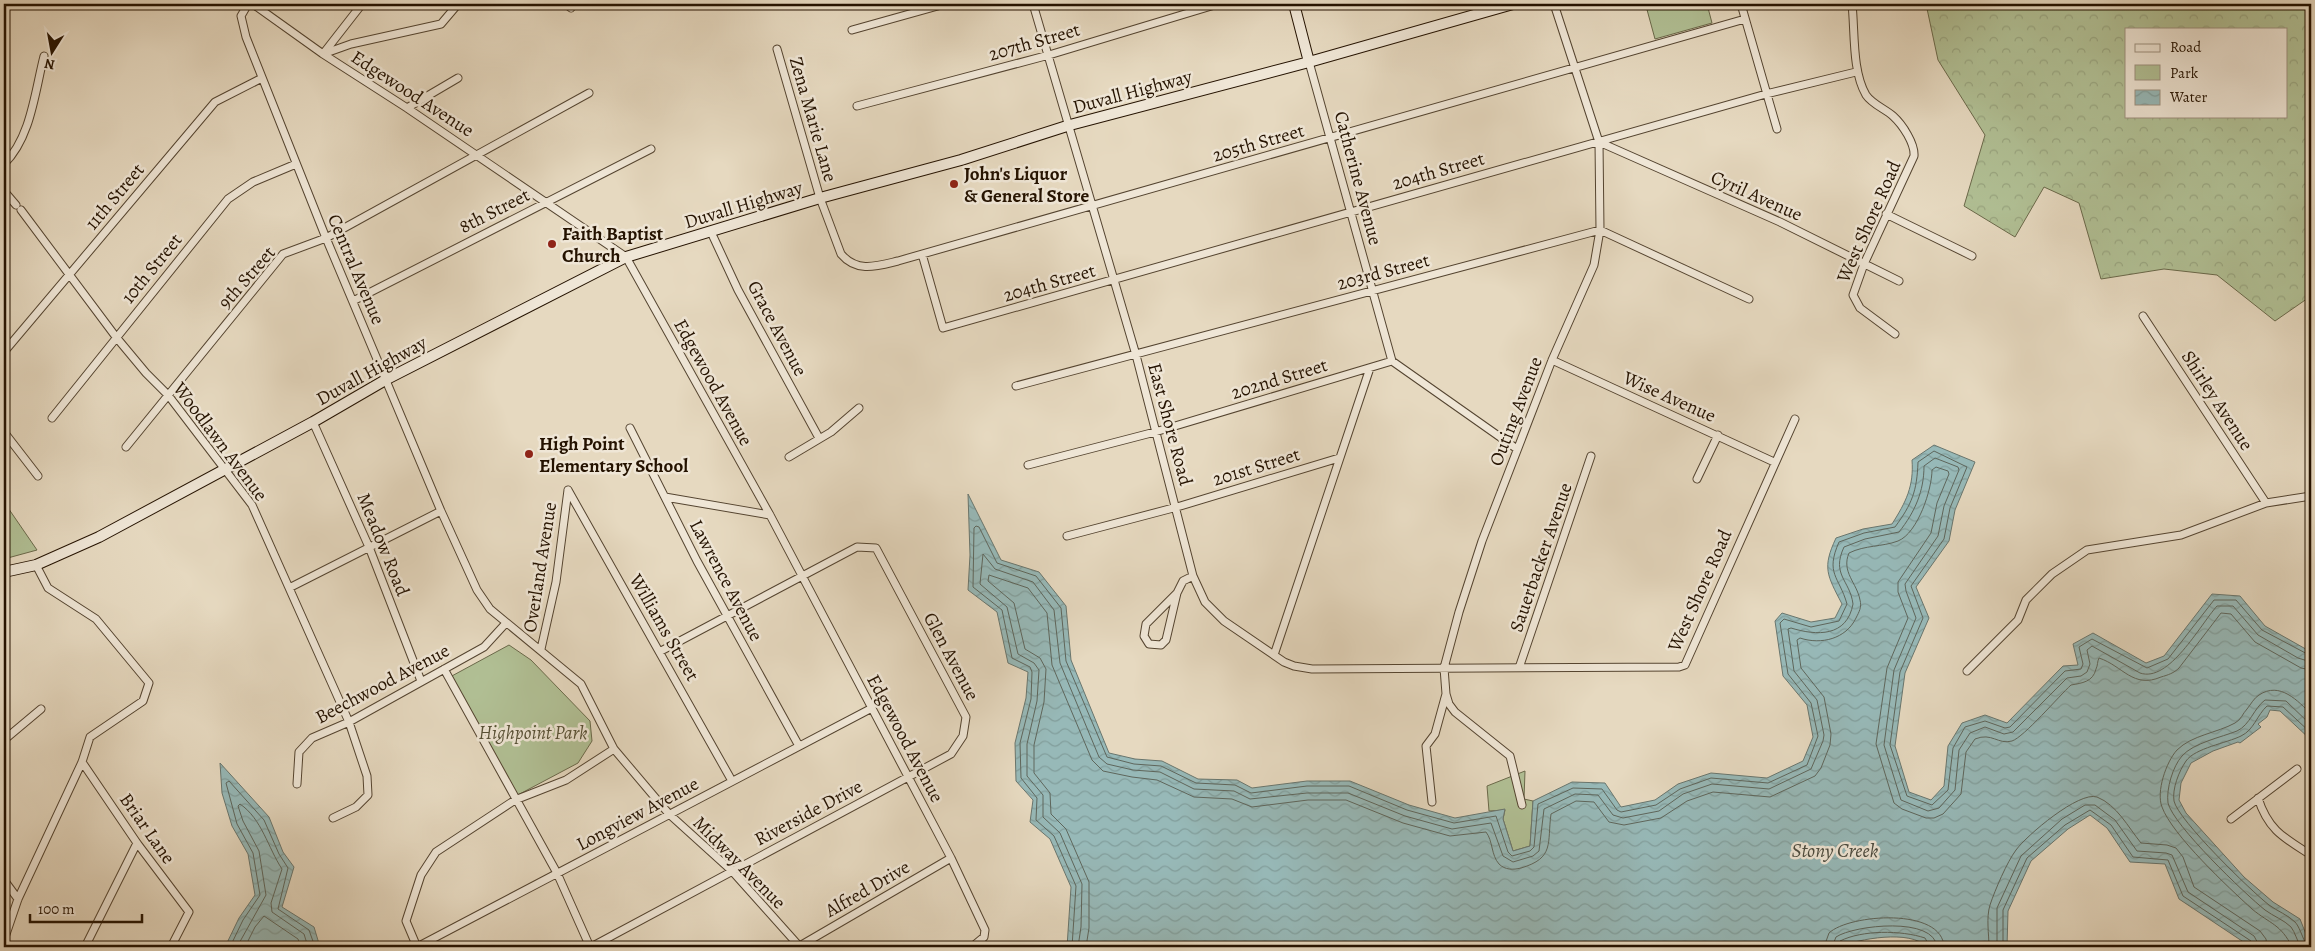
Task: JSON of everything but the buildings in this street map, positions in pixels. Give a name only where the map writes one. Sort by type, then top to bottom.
[{"type":"street","name":"Central Avenue","points":[[248,4],[241,16],[262,78],[326,238],[441,511],[477,590],[490,609],[505,622]]},
{"type":"street","name":"Edgewood Avenue","points":[[252,4],[323,54],[476,154],[626,257],[770,515],[951,858],[985,930],[984,937],[972,947]]},
{"type":"street","points":[[323,54],[362,4]]},
{"type":"street","points":[[323,54],[351,44],[441,24],[458,4]]},
{"type":"street","points":[[852,30],[945,4]]},
{"type":"street","name":"East Shore Road","points":[[1034,4],[1136,355],[1194,576],[1205,602],[1224,621],[1294,666],[1312,668],[1444,668]]},
{"type":"street","name":"207th Street","points":[[857,106],[1048,55],[1218,4]]},
{"type":"street","name":"Catherine Avenue","points":[[1294,4],[1392,361]]},
{"type":"street","name":"Duvall Highway","points":[[4,572],[36,565],[99,537],[313,422],[386,379],[626,257],[820,198],[961,160],[1070,125],[1309,62],[1513,4]]},
{"type":"street","name":"Outing Avenue","points":[[1522,805],[1518,779],[1510,756],[1455,712],[1446,694],[1444,668],[1479,548],[1552,360],[1594,265],[1600,230],[1599,142],[1554,4]]},
{"type":"street","points":[[1741,4],[1766,94],[1778,129]]},
{"type":"street","name":"West Shore Road","points":[[1852,4],[1856,72],[1867,96],[1894,117],[1915,148],[1914,156],[1864,264],[1853,295],[1860,308],[1895,334]]},
{"type":"street","name":"205th Street","points":[[820,198],[840,254],[846,261],[868,268],[1093,207],[1745,19]]},
{"type":"street","name":"Zena Marie Lane","points":[[777,49],[820,198]]},
{"type":"street","points":[[4,164],[13,154],[26,126],[44,56]]},
{"type":"street","name":"204th Street","points":[[922,254],[944,328],[1766,94],[1856,72]]},
{"type":"street","name":"11th Street","points":[[4,352],[215,102],[262,78]]},
{"type":"street","points":[[407,108],[458,78]]},
{"type":"street","name":"9th Street","points":[[126,447],[283,254],[326,238],[589,93]]},
{"type":"street","name":"Cyril Avenue","points":[[1599,142],[1780,222],[1899,281]]},
{"type":"street","name":"8th Street","points":[[353,301],[651,149]]},
{"type":"street","name":"10th Street","points":[[52,418],[228,199],[253,182],[296,164]]},
{"type":"street","name":"Woodlawn Avenue","points":[[4,191],[19,207],[70,273],[116,337],[146,373],[168,395],[252,505],[291,587],[349,722],[368,776],[368,796],[356,807],[333,818]]},
{"type":"street","points":[[1886,214],[1972,256]]},
{"type":"street","points":[[1600,230],[1749,299]]},
{"type":"street","name":"203rd Street","points":[[1016,386],[1600,230]]},
{"type":"street","name":"Grace Avenue","points":[[711,232],[738,290],[819,438]]},
{"type":"street","name":"Shirley Avenue","points":[[2142,316],[2266,503]]},
{"type":"street","name":"Wise Avenue","points":[[1552,360],[1774,462]]},
{"type":"street","points":[[1392,361],[1517,449]]},
{"type":"street","name":"202nd Street","points":[[1028,465],[1155,432],[1392,361]]},
{"type":"street","points":[[1274,654],[1370,368]]},
{"type":"street","points":[[789,457],[831,432],[859,408]]},
{"type":"street","name":"West Shore Road","points":[[1444,668],[1673,668],[1684,664],[1795,419]]},
{"type":"street","name":"Meadow Road","points":[[313,422],[369,547],[421,681]]},
{"type":"street","name":"Lawrence Avenue","points":[[630,428],[728,617],[799,746]]},
{"type":"street","points":[[4,432],[38,476]]},
{"type":"street","points":[[1697,479],[1718,435]]},
{"type":"street","name":"Sauerbacker Avenue","points":[[1519,668],[1592,456]]},
{"type":"street","name":"201st Street","points":[[1067,536],[1176,507],[1339,458]]},
{"type":"street","name":"Overland Avenue","points":[[541,650],[556,582],[568,490]]},
{"type":"street","name":"Williams Street","points":[[568,490],[732,781]]},
{"type":"street","points":[[1967,671],[2018,620],[2026,600],[2052,574],[2087,550],[2181,535],[2266,503],[2311,496]]},
{"type":"street","points":[[665,497],[770,515]]},
{"type":"street","points":[[291,587],[441,511]]},
{"type":"street","name":"Glen Avenue","points":[[802,577],[857,547],[876,548],[966,717],[963,736],[950,754],[908,776]]},
{"type":"street","points":[[4,940],[18,899],[82,762],[90,736],[143,702],[149,683],[96,619],[48,588],[36,565]]},
{"type":"street","points":[[1177,593],[1144,628],[1144,636],[1149,644],[1161,645],[1166,640],[1177,593],[1183,581],[1194,576]]},
{"type":"street","points":[[660,651],[802,577]]},
{"type":"street","name":"Midway Avenue","points":[[505,622],[581,684],[614,748],[669,814],[732,871],[799,947]]},
{"type":"street","name":"Beechwood Avenue","points":[[297,784],[299,752],[312,738],[349,722],[484,647],[505,622]]},
{"type":"street","points":[[444,669],[557,873],[590,947]]},
{"type":"street","points":[[1432,802],[1426,746],[1435,734],[1446,694]]},
{"type":"street","name":"Longview Avenue","points":[[417,947],[872,708]]},
{"type":"street","points":[[4,740],[41,709]]},
{"type":"street","points":[[417,947],[406,921],[421,875],[436,852],[515,800],[566,780],[614,748]]},
{"type":"street","name":"Briar Lane","points":[[82,762],[137,844],[189,912],[171,947]]},
{"type":"street","points":[[2231,819],[2297,769]]},
{"type":"street","name":"Riverside Drive","points":[[590,947],[908,776]]},
{"type":"street","points":[[2258,798],[2267,821],[2272,828],[2311,855]]},
{"type":"street","points":[[84,947],[137,844]]},
{"type":"street","name":"Alfred Drive","points":[[799,947],[951,858]]},
{"type":"street","points":[[4,880],[18,899]]},
{"type":"green space","points":[[1655,4],[1707,4],[1712,23],[1655,39],[1646,6]]},
{"type":"green space","points":[[1926,4],[2311,4],[2311,296],[2275,321],[2217,275],[2164,269],[2101,279],[2079,203],[2044,187],[2015,237],[1964,206],[1985,135],[1938,60]]},
{"type":"green space","points":[[4,502],[37,550],[4,559]]},
{"type":"green space","name":"Highpoint Park","points":[[509,645],[531,660],[590,721],[592,741],[578,763],[514,797],[450,677]]},
{"type":"green space","points":[[1525,771],[1524,799],[1533,801],[1530,846],[1513,851],[1503,819],[1505,810],[1489,811],[1487,786]]},
{"type":"water","name":"Stony Creek","points":[[1934,445],[1975,462],[1955,510],[1949,541],[1916,587],[1929,618],[1905,673],[1895,746],[1909,792],[1931,800],[1944,786],[1948,746],[1962,723],[1985,715],[2007,723],[2063,666],[2078,665],[2073,644],[2093,633],[2146,663],[2164,656],[2212,594],[2240,596],[2265,626],[2311,652],[2311,740],[2280,711],[2270,710],[2267,717],[2258,724],[2261,727],[2240,743],[2238,742],[2213,751],[2191,763],[2181,783],[2179,800],[2186,813],[2244,877],[2273,902],[2300,919],[2311,947],[2251,947],[2179,899],[2165,864],[2130,862],[2107,828],[2090,815],[2068,829],[2031,861],[2008,911],[2007,947],[1927,947],[1909,938],[1884,937],[1858,941],[1838,947],[1067,947],[1071,887],[1050,839],[1030,822],[1033,800],[1016,781],[1015,743],[1026,698],[1028,672],[1008,663],[997,612],[968,590],[970,555],[968,494],[1001,560],[1039,572],[1066,606],[1071,660],[1109,753],[1135,759],[1162,761],[1198,779],[1237,780],[1252,788],[1307,781],[1350,781],[1409,805],[1455,818],[1505,809],[1503,819],[1513,851],[1530,846],[1533,801],[1572,782],[1605,783],[1621,807],[1655,800],[1678,784],[1711,773],[1767,778],[1803,761],[1813,737],[1807,705],[1783,676],[1775,621],[1782,613],[1811,622],[1835,618],[1842,604],[1830,578],[1828,564],[1836,538],[1863,529],[1892,524],[1908,494],[1912,478],[1912,460]]},
{"type":"water","points":[[220,763],[269,817],[283,852],[294,867],[282,907],[314,927],[320,947],[225,947],[239,918],[255,895],[248,854],[232,826],[222,793]]},
{"type":"place","name":"John's Liquor & General Store","points":[[954,184]]},
{"type":"place","name":"Faith Baptist Church","points":[[552,244]]},
{"type":"place","name":"High Point Elementary School","points":[[529,454]]}]
